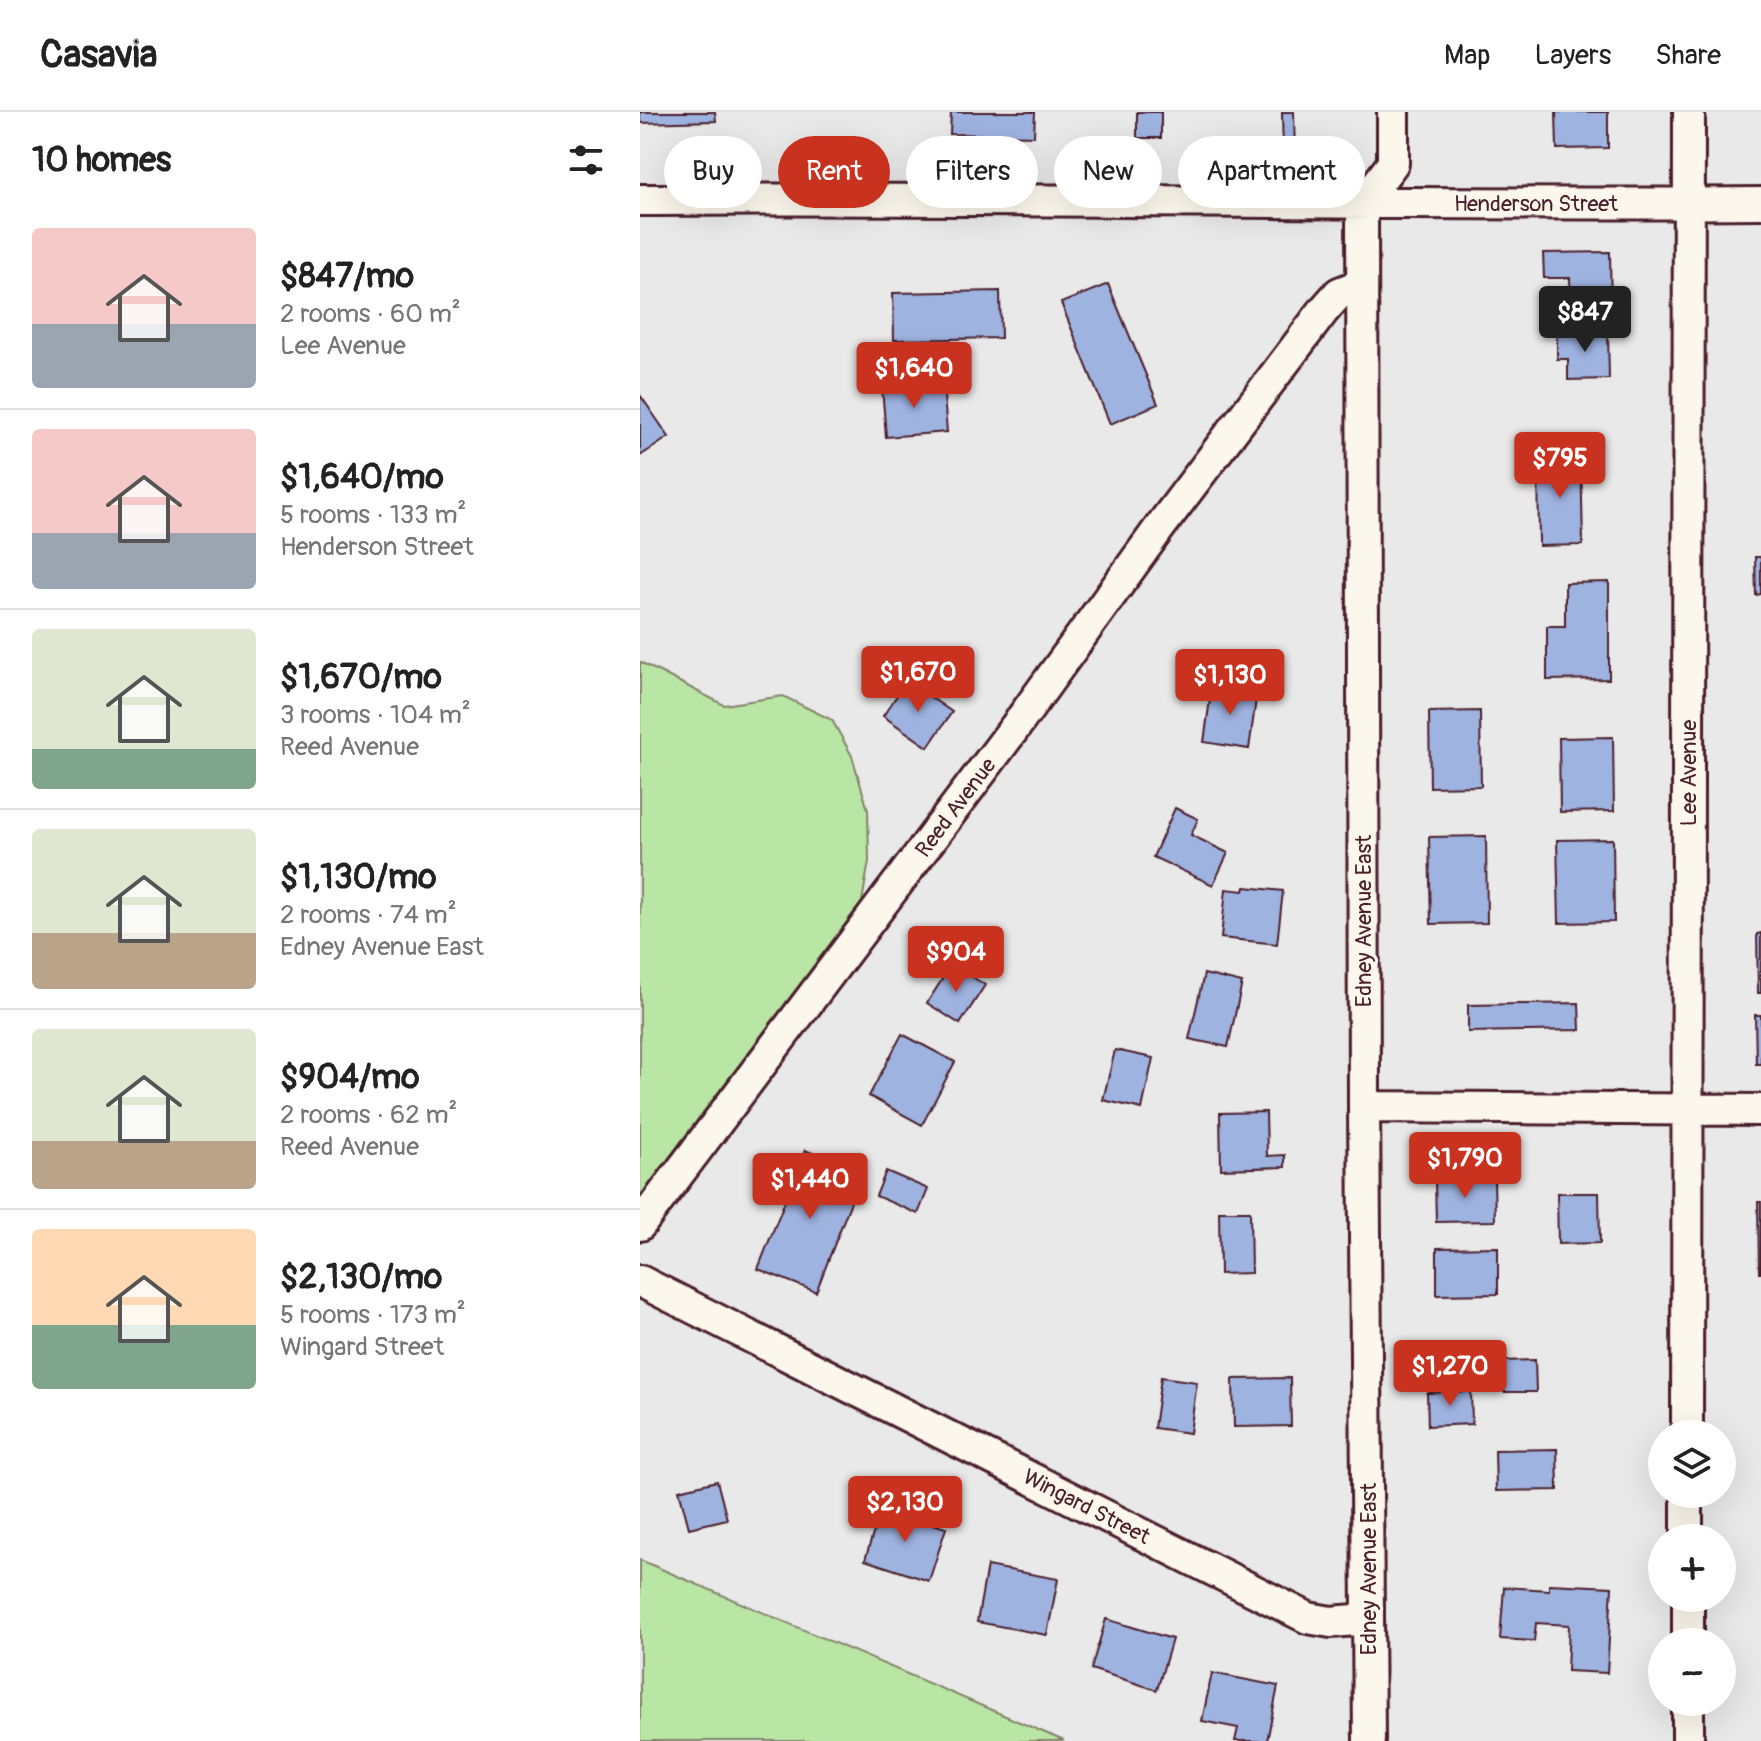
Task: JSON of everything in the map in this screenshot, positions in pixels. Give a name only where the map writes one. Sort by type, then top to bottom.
[{"type":"street","points":[[1365,200],[1393,163],[1393,112]]},
{"type":"street","name":"Lee Avenue","points":[[1687,1420],[1689,112]]},
{"type":"street","name":"Henderson Street","points":[[640,200],[877,198],[1178,202]]},
{"type":"street","name":"Henderson Street","points":[[1365,204],[1761,203]]},
{"type":"street","name":"Edney Avenue East","points":[[1362,208],[1369,1741]]},
{"type":"street","name":"Reed Avenue","points":[[640,1225],[1324,310],[1339,293],[1362,284]]},
{"type":"street","points":[[1364,1107],[1761,1110]]},
{"type":"street","name":"Wingard Street","points":[[640,1281],[1308,1618],[1331,1622],[1368,1619]]},
{"type":"street","points":[[1688,1716],[1688,1741]]},
{"type":"green space","points":[[640,662],[724,705],[783,696],[832,720],[852,756],[868,810],[869,861],[862,902],[640,1196]]},
{"type":"green space","points":[[640,1560],[1064,1741],[640,1741]]},
{"type":"building","points":[[640,112],[715,112],[716,121],[640,123]]},
{"type":"building","points":[[951,112],[1035,112],[1034,136],[950,134]]},
{"type":"building","points":[[1137,112],[1161,112],[1161,136],[1137,136]]},
{"type":"building","points":[[1282,112],[1294,112],[1295,136],[1283,136]]},
{"type":"building","points":[[1556,112],[1608,112],[1608,148],[1557,149]]},
{"type":"building","points":[[1610,252],[1611,313],[1571,314],[1570,278],[1544,278],[1543,253]]},
{"type":"building","points":[[1108,284],[1158,404],[1110,424],[1061,303]]},
{"type":"building","points":[[1000,291],[1001,338],[894,340],[893,293]]},
{"type":"building","points":[[1608,330],[1609,379],[1568,380],[1568,359],[1557,359],[1557,331]]},
{"type":"building","points":[[943,383],[947,432],[886,437],[882,387]]},
{"type":"building","points":[[640,395],[669,437],[640,456]]},
{"type":"building","points":[[1581,453],[1583,545],[1539,546],[1538,454]]},
{"type":"building","points":[[1755,557],[1761,557],[1761,594],[1756,595]]},
{"type":"building","points":[[1609,582],[1609,679],[1547,680],[1547,626],[1565,626],[1565,583]]},
{"type":"building","points":[[907,681],[952,712],[928,747],[883,716]]},
{"type":"building","points":[[1212,685],[1257,692],[1249,749],[1204,742]]},
{"type":"building","points":[[1480,711],[1481,786],[1430,787],[1429,712]]},
{"type":"building","points":[[1613,737],[1614,811],[1560,812],[1559,738]]},
{"type":"building","points":[[1175,808],[1198,819],[1191,835],[1228,853],[1213,885],[1153,857]]},
{"type":"building","points":[[1486,836],[1487,923],[1431,924],[1429,837]]},
{"type":"building","points":[[1613,839],[1614,922],[1559,923],[1557,840]]},
{"type":"building","points":[[1245,887],[1283,891],[1277,944],[1221,938],[1226,889],[1244,891]]},
{"type":"building","points":[[1761,933],[1761,993],[1758,993],[1757,934]]},
{"type":"building","points":[[952,964],[985,985],[960,1024],[927,1003]]},
{"type":"building","points":[[1204,974],[1242,983],[1228,1047],[1189,1039]]},
{"type":"building","points":[[1579,1003],[1580,1030],[1468,1032],[1468,1005]]},
{"type":"building","points":[[1755,1015],[1761,1015],[1761,1064],[1756,1064]]},
{"type":"building","points":[[902,1034],[955,1062],[922,1125],[869,1096]]},
{"type":"building","points":[[1115,1050],[1153,1058],[1142,1109],[1103,1100]]},
{"type":"building","points":[[1266,1112],[1267,1156],[1285,1155],[1285,1167],[1221,1169],[1220,1113]]},
{"type":"building","points":[[805,1150],[862,1173],[816,1292],[758,1269]]},
{"type":"building","points":[[886,1171],[928,1189],[918,1214],[876,1196]]},
{"type":"building","points":[[1494,1179],[1495,1221],[1436,1222],[1435,1180]]},
{"type":"building","points":[[1557,1193],[1599,1193],[1600,1243],[1558,1244]]},
{"type":"building","points":[[1758,1202],[1761,1202],[1761,1273],[1759,1273]]},
{"type":"building","points":[[1219,1211],[1250,1211],[1251,1273],[1220,1274]]},
{"type":"building","points":[[1498,1247],[1498,1294],[1437,1295],[1437,1248]]},
{"type":"building","points":[[1535,1360],[1536,1392],[1504,1392],[1503,1361]]},
{"type":"building","points":[[1161,1377],[1197,1382],[1190,1433],[1154,1428]]},
{"type":"building","points":[[1290,1378],[1291,1426],[1234,1427],[1233,1379]]},
{"type":"building","points":[[1471,1391],[1472,1424],[1428,1426],[1427,1393]]},
{"type":"building","points":[[1557,1449],[1558,1490],[1496,1491],[1495,1450]]},
{"type":"building","points":[[717,1481],[727,1519],[689,1528],[679,1490]]},
{"type":"building","points":[[881,1508],[946,1528],[929,1581],[865,1560]]},
{"type":"building","points":[[987,1566],[1058,1579],[1047,1635],[977,1622]]},
{"type":"building","points":[[1549,1584],[1612,1587],[1607,1673],[1567,1671],[1569,1625],[1536,1623],[1534,1641],[1500,1639],[1504,1587],[1549,1590]]},
{"type":"building","points":[[1106,1619],[1172,1639],[1157,1690],[1091,1669]]},
{"type":"building","points":[[1212,1673],[1278,1686],[1267,1741],[1235,1741],[1238,1728],[1202,1721]]}]
